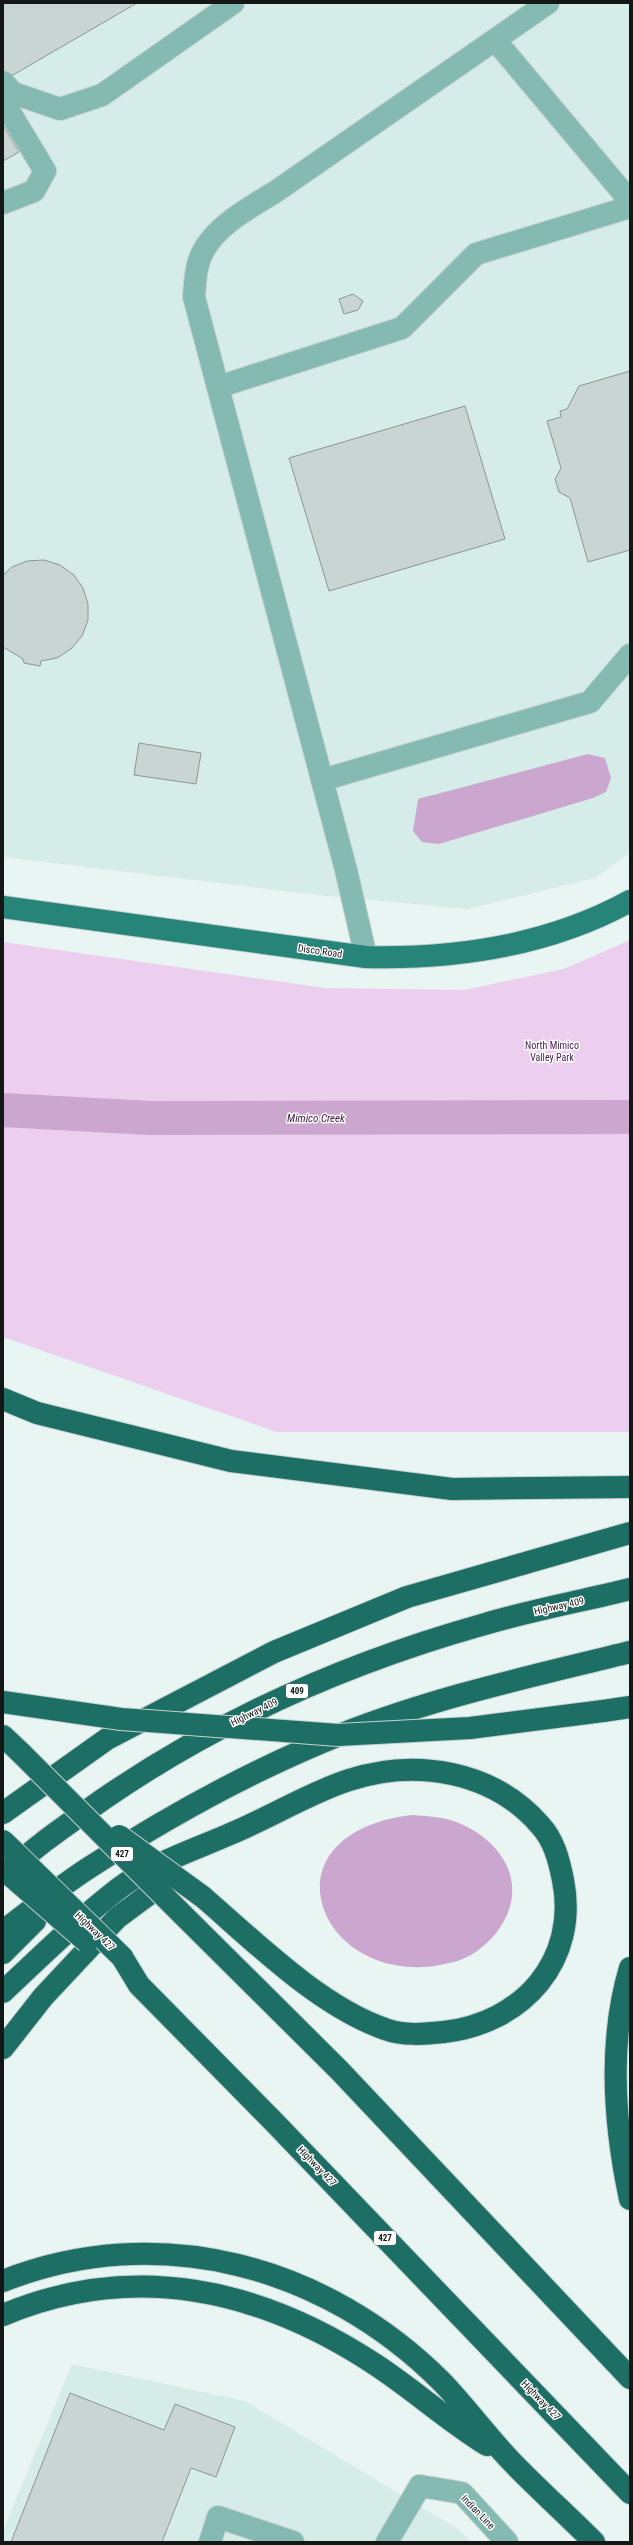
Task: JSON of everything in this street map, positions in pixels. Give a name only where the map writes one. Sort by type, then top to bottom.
[{"type":"highway","points":[[3,1399],[38,1413],[231,1461],[452,1489],[630,1486]]},
{"type":"highway","points":[[3,1813],[107,1739],[274,1652],[406,1597],[630,1533]]},
{"type":"highway","name":"Highway 409","points":[[3,1877],[32,1849],[130,1781],[210,1733],[295,1692],[388,1654],[486,1623],[630,1589]]},
{"type":"highway","points":[[3,1931],[86,1870],[168,1819],[234,1784],[342,1734],[483,1688],[630,1652]]},
{"type":"highway","points":[[3,1702],[121,1720],[338,1735],[470,1728],[630,1707]]},
{"type":"highway","name":"427","points":[[3,1736],[339,2070],[630,2378]]},
{"type":"highway","points":[[3,1992],[120,1887],[183,1853],[230,1834],[348,1780],[408,1770],[439,1771],[461,1775],[499,1791],[516,1802],[542,1826],[553,1845],[565,1893],[565,1920],[559,1949],[539,1983],[515,2007],[496,2017],[456,2031],[421,2034],[387,2030],[342,2008],[291,1972],[203,1897],[63,1795]]},
{"type":"highway","points":[[3,2048],[43,1997],[117,1918],[230,1834]]},
{"type":"highway","name":"Highway 427","points":[[3,1842],[139,1985],[274,2122],[630,2493]]},
{"type":"highway","points":[[3,1869],[117,1961]]},
{"type":"highway","points":[[3,1953],[86,1870]]},
{"type":"highway","points":[[630,1968],[618,2033],[616,2070],[621,2150],[630,2199]]},
{"type":"highway","points":[[3,2281],[74,2260],[148,2253],[221,2260],[294,2283],[362,2318],[403,2349],[441,2382],[511,2461],[594,2542]]},
{"type":"highway","points":[[3,2315],[56,2297],[120,2287],[188,2289],[249,2302],[294,2319],[335,2339],[377,2366],[470,2435],[511,2461]]},
{"type":"main road","name":"Disco Road","points":[[3,907],[366,957],[408,958],[476,952],[520,942],[576,925],[630,901]]},
{"type":"street","points":[[3,82],[12,93],[60,109],[102,96],[233,3]]},
{"type":"street","points":[[366,957],[322,780],[194,297],[195,276],[199,259],[211,241],[237,214],[276,192],[548,3]]},
{"type":"street","points":[[495,40],[630,201]]},
{"type":"street","points":[[3,101],[45,171],[34,191],[3,203]]},
{"type":"street","points":[[218,387],[402,328],[476,254],[630,207]]},
{"type":"street","points":[[322,780],[590,702],[630,655]]},
{"type":"street","name":"Indian Line","points":[[387,2542],[420,2486],[462,2493],[507,2542]]},
{"type":"street","points":[[210,2542],[218,2517],[293,2542]]},
{"type":"shaded area","points":[[3,3],[630,3],[630,853],[595,878],[468,909],[317,895],[3,857]]},
{"type":"shaded area","points":[[588,754],[605,758],[611,778],[606,792],[593,798],[439,844],[422,842],[413,831],[418,799]]},
{"type":"shaded area","points":[[412,1815],[448,1819],[459,1823],[489,1842],[500,1855],[508,1868],[512,1883],[512,1899],[507,1916],[497,1932],[487,1943],[464,1959],[450,1963],[405,1967],[367,1956],[340,1935],[323,1908],[321,1879],[333,1851],[363,1828]]},
{"type":"shaded area","points":[[72,2364],[245,2401],[458,2529],[471,2542],[3,2542],[3,2531]]},
{"type":"green space","name":"North Mimico Valley Park","points":[[630,940],[630,1432],[277,1432],[3,1337],[3,1108],[485,1127],[504,1112],[454,1109],[3,1102],[3,942],[325,988],[464,990],[564,969]]},
{"type":"building","points":[[3,3],[137,3],[13,75],[3,70]]},
{"type":"building","points":[[3,125],[19,152],[3,161]]},
{"type":"building","points":[[353,294],[363,301],[358,310],[344,314],[339,299]]},
{"type":"building","points":[[630,371],[630,550],[588,562],[570,498],[559,492],[555,479],[561,468],[547,421],[561,417],[560,411],[567,409],[579,386]]},
{"type":"building","points":[[465,406],[505,539],[329,591],[289,458]]},
{"type":"building","points":[[44,560],[60,565],[74,575],[83,588],[88,604],[88,620],[82,636],[71,649],[57,658],[41,661],[40,666],[24,663],[23,659],[3,647],[3,575],[12,567],[27,561]]},
{"type":"building","points":[[139,743],[201,753],[196,784],[134,775]]},
{"type":"building","points":[[70,2393],[164,2430],[175,2404],[235,2427],[216,2477],[191,2468],[162,2542],[11,2542]]},
{"type":"waterway","name":"Mimico Creek","points":[[3,1110],[150,1118],[630,1117]]}]
